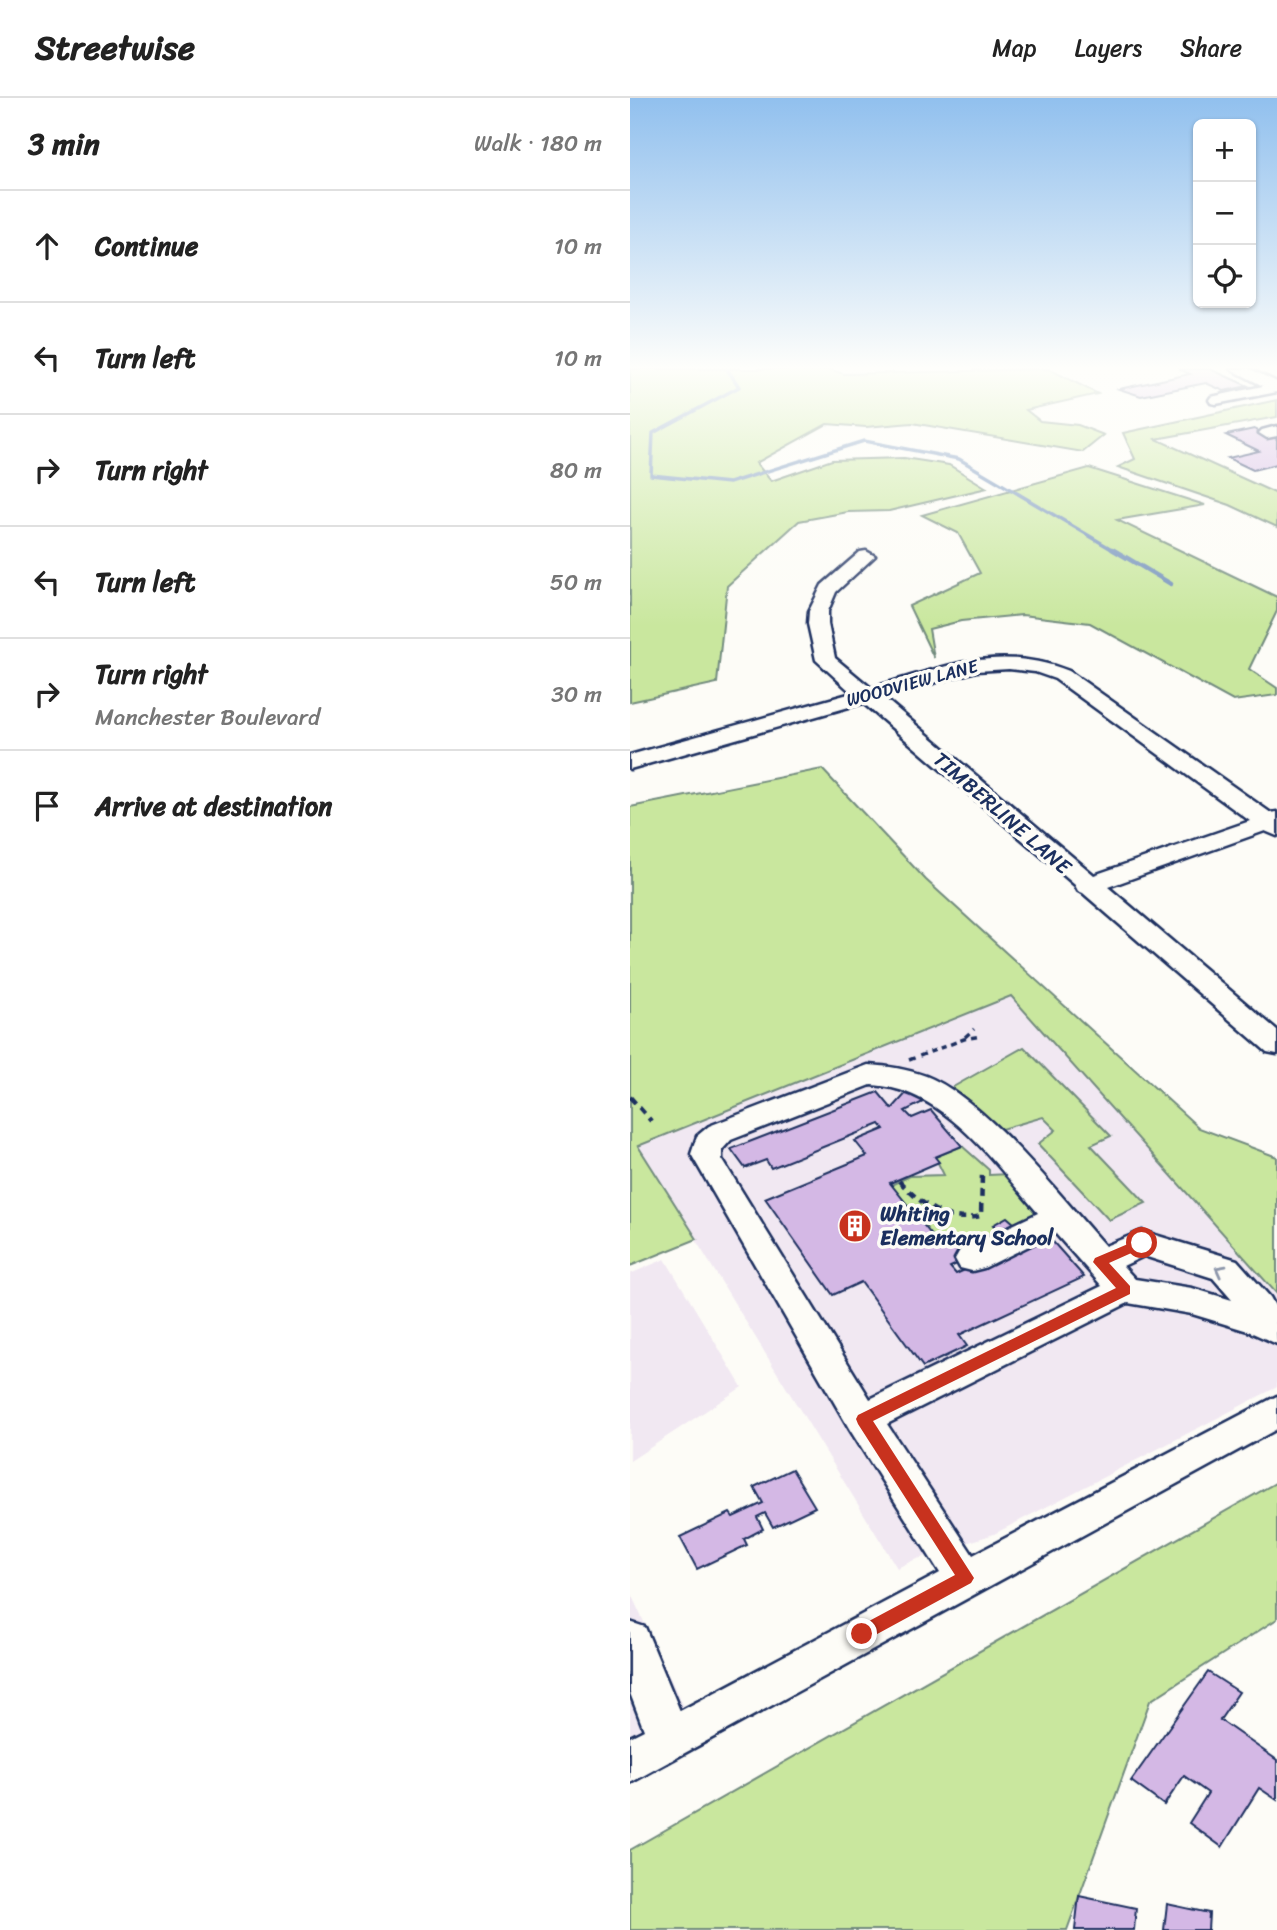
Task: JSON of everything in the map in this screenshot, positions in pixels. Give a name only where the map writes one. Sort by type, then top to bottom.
[{"type":"street","name":"TIMBERLINE LANE","points":[[866,556],[834,582],[816,613],[817,633],[826,660],[1087,886],[1277,1045]]},
{"type":"street","name":"WOODVIEW LANE","points":[[630,762],[975,665],[1018,662],[1062,676],[1274,823]]},
{"type":"street","points":[[1087,886],[1274,823]]},
{"type":"street","points":[[965,1578],[863,1419],[707,1159],[705,1150],[709,1141],[720,1133],[868,1075],[884,1074],[908,1080],[972,1120],[1125,1290]]},
{"type":"street","points":[[972,1259],[1059,1217]]},
{"type":"street","points":[[1100,1262],[1142,1243],[1225,1269],[1258,1306],[1268,1325]]},
{"type":"street","points":[[863,1419],[1125,1290],[1192,1301],[1268,1325]]},
{"type":"street","points":[[630,1760],[1277,1411]]},
{"type":"street","points":[[630,1641],[670,1739]]},
{"type":"path","points":[[964,1038],[974,1029]]},
{"type":"path","points":[[868,1075],[964,1038],[981,1036]]},
{"type":"path","points":[[630,1097],[651,1121]]},
{"type":"path","points":[[899,1181],[916,1200],[954,1219],[970,1220],[981,1216],[982,1175]]},
{"type":"shaded area","points":[[1011,996],[1277,1294],[1277,1387],[994,1534],[897,1568],[630,1133]]},
{"type":"shaded area","points":[[665,1259],[742,1387],[630,1461],[630,1274]]},
{"type":"shaded area","points":[[630,1592],[684,1708],[630,1738]]},
{"type":"green space","points":[[630,454],[771,454],[756,463],[771,481],[832,460],[904,458],[949,465],[987,488],[889,511],[848,512],[799,521],[727,586],[717,683],[630,702]]},
{"type":"green space","points":[[1133,454],[1190,454],[1277,494],[1277,527],[1230,505],[1118,467],[1135,459]]},
{"type":"green space","points":[[1089,468],[1205,505],[1117,520],[1277,597],[1277,611],[1249,669],[1277,688],[1277,695],[1233,701],[1090,623],[1022,615],[961,621],[929,629],[934,658],[909,606],[980,573],[958,533],[922,515]]},
{"type":"green space","points":[[822,769],[926,880],[1199,1128],[1277,1157],[1277,1294],[1011,996],[638,1146],[697,1239],[630,1266],[630,807]]},
{"type":"green space","points":[[1024,1047],[1111,1136],[1091,1145],[1146,1203],[1109,1220],[1038,1144],[1056,1130],[1043,1117],[998,1130],[946,1091]]},
{"type":"green space","points":[[962,1146],[989,1170],[989,1175],[1010,1174],[1053,1209],[958,1251],[951,1242],[941,1247],[891,1185],[910,1176],[944,1175],[935,1157]]},
{"type":"green space","points":[[1277,1482],[1277,1619],[1150,1701],[1067,1930],[630,1930],[630,1850]]},
{"type":"building","points":[[1244,454],[1277,454],[1277,464],[1253,470],[1228,458]]},
{"type":"building","name":"Whiting Elementary School","points":[[909,1090],[927,1100],[905,1111],[912,1118],[931,1110],[962,1146],[935,1157],[939,1162],[890,1183],[941,1247],[951,1242],[966,1260],[950,1267],[956,1274],[1046,1234],[1084,1277],[959,1335],[967,1346],[923,1367],[861,1282],[833,1295],[765,1198],[867,1156],[855,1141],[884,1129],[880,1124],[771,1168],[766,1160],[745,1168],[731,1149],[878,1092],[892,1109]]},
{"type":"building","points":[[1007,1217],[1015,1224],[1000,1231],[993,1225]]},
{"type":"building","points":[[792,1469],[815,1507],[773,1527],[765,1513],[757,1517],[763,1529],[744,1539],[747,1545],[697,1569],[680,1537],[730,1513],[733,1517],[763,1503],[754,1487]]},
{"type":"building","points":[[1208,1672],[1239,1692],[1220,1720],[1277,1760],[1277,1800],[1259,1788],[1222,1847],[1189,1823],[1208,1793],[1184,1776],[1164,1805],[1131,1781]]},
{"type":"building","points":[[1079,1896],[1136,1908],[1134,1930],[1075,1930]]},
{"type":"building","points":[[1167,1904],[1209,1913],[1208,1930],[1164,1930]]},
{"type":"waterway","points":[[652,454],[651,475],[729,483],[821,454]]},
{"type":"waterway","points":[[935,454],[959,459],[1115,551]]},
{"type":"waterway","points":[[1112,549],[1171,584]]},
{"type":"place","name":"Whiting Elementary School","points":[[855,1226]]},
{"type":"route","points":[[862,1634],[965,1578],[863,1419],[1125,1290],[1100,1262],[1142,1243]]}]
